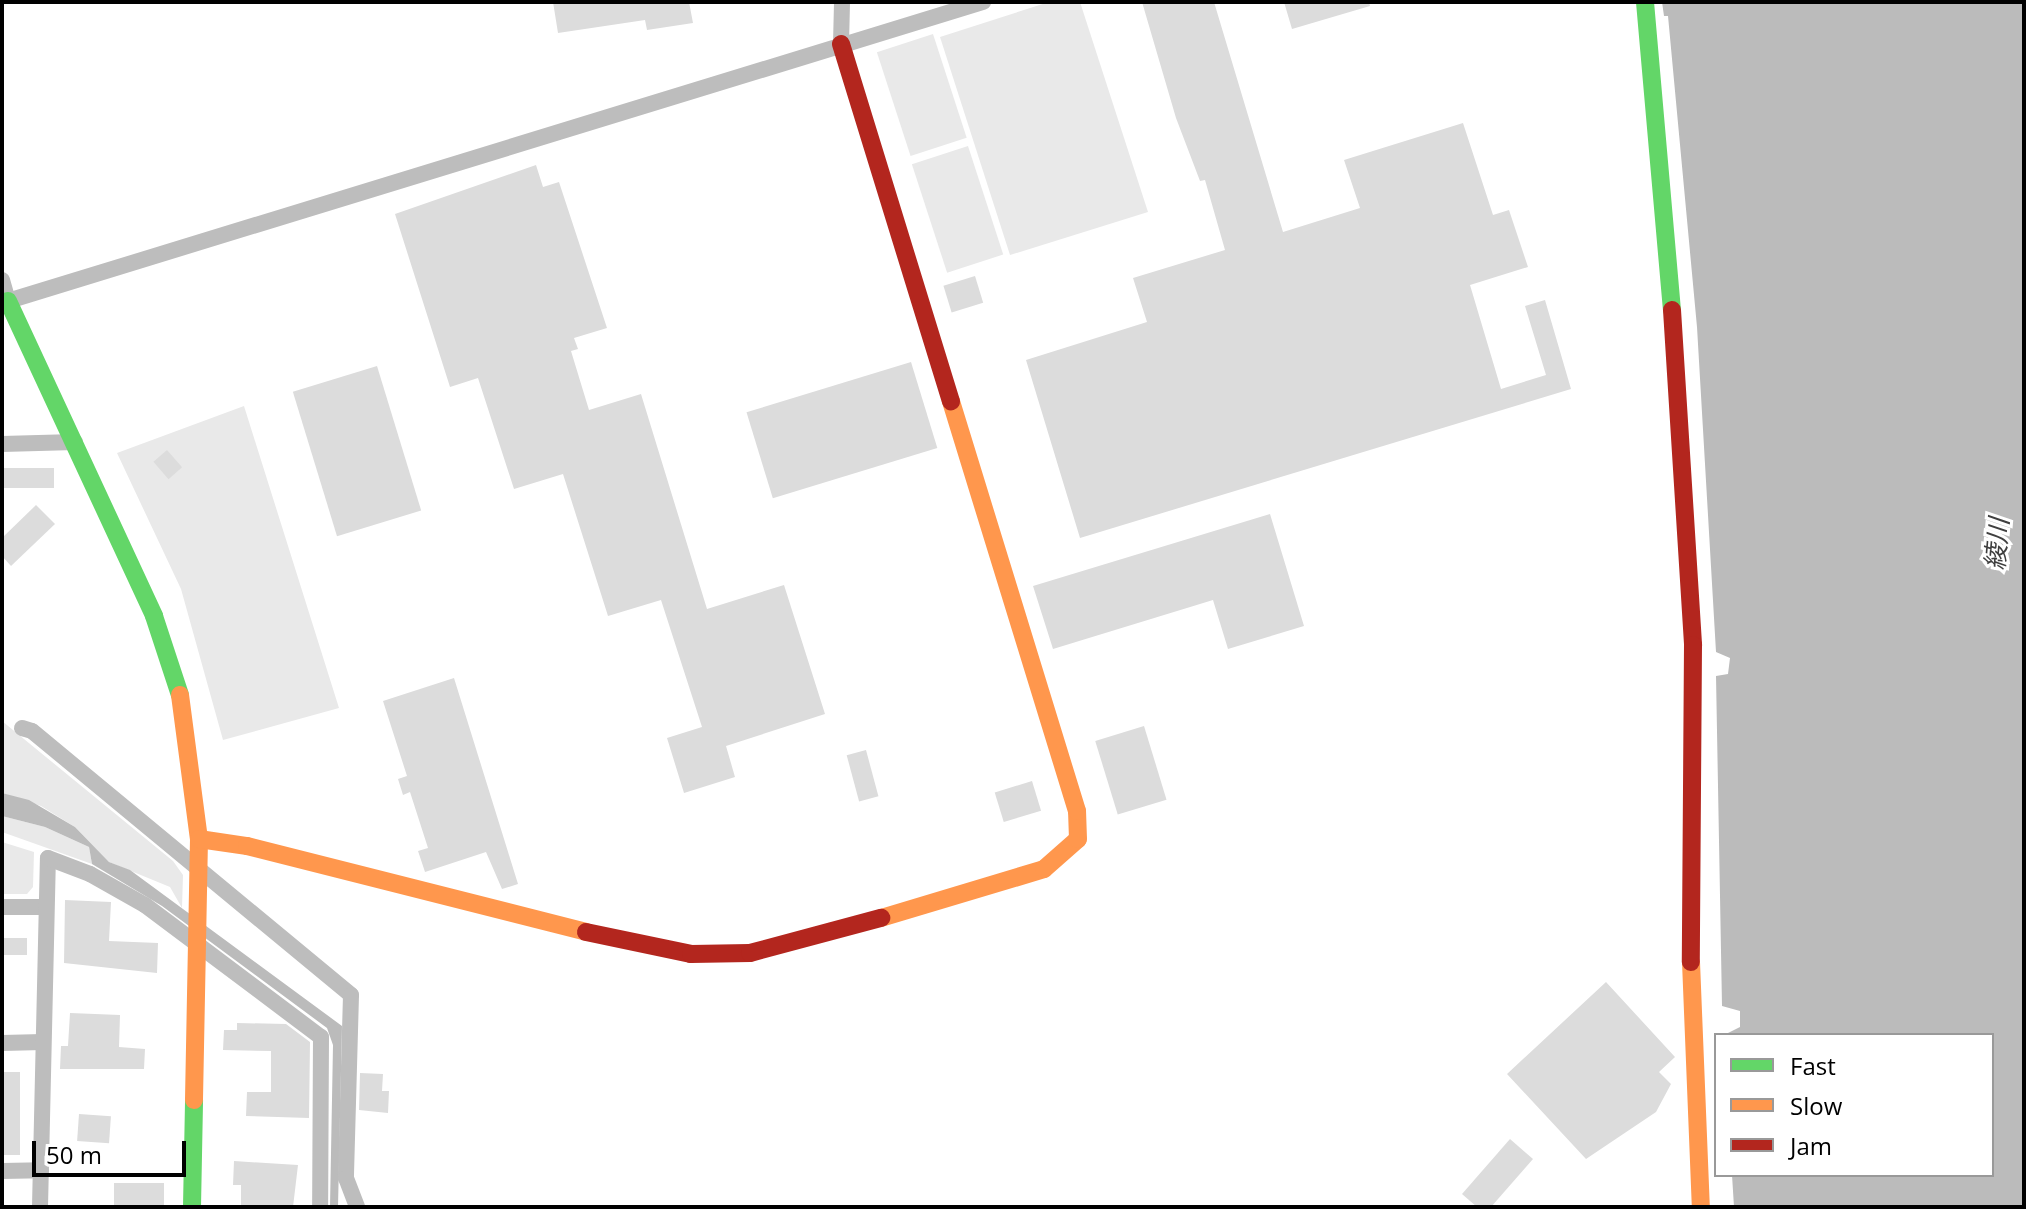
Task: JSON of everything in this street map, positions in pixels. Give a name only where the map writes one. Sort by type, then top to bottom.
[{"type":"street","points":[[199,839],[691,954],[750,953],[799,943],[1044,869],[1068,852],[1078,839],[1077,811],[841,44],[842,2]]},
{"type":"street","points":[[8,301],[983,2]]},
{"type":"street","points":[[1645,2],[1677,369],[1693,645],[1694,904],[1689,919],[1701,1207]]},
{"type":"street","points":[[2,280],[8,301],[75,442],[170,659],[191,751],[199,839],[192,1207]]},
{"type":"street","points":[[2,444],[75,442]]},
{"type":"street","points":[[22,728],[32,731],[351,995],[346,1178],[357,1207]]},
{"type":"street","points":[[40,1207],[48,858],[120,890],[197,941],[321,1037],[320,1207]]},
{"type":"street","points":[[2,907],[45,907]]},
{"type":"street","points":[[2,1043],[43,1042]]},
{"type":"street","points":[[2,1171],[41,1170]]},
{"type":"shaded area","points":[[1049,2],[1080,2],[1148,212],[1010,255],[940,37]]},
{"type":"shaded area","points":[[933,34],[967,138],[911,156],[877,52]]},
{"type":"shaded area","points":[[968,146],[1003,254],[947,273],[912,164]]},
{"type":"shaded area","points":[[244,406],[339,708],[223,740],[181,589],[117,453]]},
{"type":"shaded area","points":[[2,721],[173,861],[183,875],[182,908],[170,887],[109,862],[75,827],[41,806],[2,793]]},
{"type":"shaded area","points":[[2,816],[45,827],[89,847],[92,864],[2,832]]},
{"type":"shaded area","points":[[2,842],[34,852],[33,887],[27,894],[2,894]]},
{"type":"water","name":"綾川","points":[[1662,2],[2024,2],[2024,1207],[1734,1207],[1732,1177],[1994,1177],[1994,1033],[1728,1033],[1740,1027],[1740,1011],[1722,1006],[1716,676],[1728,674],[1730,658],[1716,652],[1697,327],[1668,16],[1664,16]]},
{"type":"water","points":[[2,793],[29,800],[75,827],[109,862],[130,870],[342,1026],[338,1207],[330,1207],[333,1045],[327,1028],[162,906],[92,864],[89,847],[45,827],[2,816]]},
{"type":"building","points":[[553,2],[689,2],[693,23],[647,30],[645,20],[558,33]]},
{"type":"building","points":[[1142,2],[1214,2],[1283,232],[1360,208],[1344,160],[1463,123],[1493,215],[1509,210],[1528,267],[1470,285],[1501,389],[1546,375],[1525,306],[1545,300],[1571,389],[1080,538],[1026,360],[1147,322],[1133,278],[1225,250],[1205,180],[1200,181],[1176,118]]},
{"type":"building","points":[[1284,2],[1369,2],[1370,6],[1292,29]]},
{"type":"building","points":[[536,165],[543,187],[559,182],[607,328],[574,338],[578,349],[571,351],[589,410],[641,394],[707,609],[784,585],[825,714],[726,746],[735,777],[684,793],[667,738],[702,727],[661,600],[608,616],[563,474],[514,489],[478,378],[450,387],[395,214]]},
{"type":"building","points":[[975,276],[983,303],[952,312],[943,286]]},
{"type":"building","points":[[911,362],[937,448],[773,498],[747,412]]},
{"type":"building","points":[[377,366],[421,510],[337,536],[293,392]]},
{"type":"building","points":[[167,450],[182,467],[169,479],[153,462]]},
{"type":"building","points":[[2,468],[54,468],[54,488],[2,488]]},
{"type":"building","points":[[36,505],[55,524],[11,566],[2,556],[2,538]]},
{"type":"building","points":[[1270,514],[1304,626],[1228,649],[1213,600],[1053,649],[1033,586]]},
{"type":"building","points":[[454,678],[518,884],[502,889],[486,852],[425,872],[418,851],[428,848],[410,792],[403,795],[398,779],[407,776],[383,701]]},
{"type":"building","points":[[1144,726],[1167,800],[1118,815],[1095,741]]},
{"type":"building","points":[[866,750],[878,796],[859,802],[847,755]]},
{"type":"building","points":[[1032,781],[1041,811],[1004,822],[995,792]]},
{"type":"building","points":[[65,900],[111,902],[109,941],[158,943],[157,973],[64,963]]},
{"type":"building","points":[[2,938],[27,938],[27,955],[2,955]]},
{"type":"building","points":[[1606,982],[1675,1057],[1659,1072],[1671,1084],[1656,1112],[1586,1159],[1507,1074]]},
{"type":"building","points":[[70,1013],[120,1015],[119,1047],[145,1049],[144,1069],[60,1069],[61,1046],[68,1046]]},
{"type":"building","points":[[237,1023],[286,1024],[310,1042],[309,1118],[246,1116],[247,1092],[271,1092],[271,1051],[223,1050],[224,1030],[237,1030]]},
{"type":"building","points":[[2,1072],[20,1072],[20,1155],[2,1155]]},
{"type":"building","points":[[360,1073],[383,1074],[382,1091],[389,1091],[388,1113],[359,1110]]},
{"type":"building","points":[[79,1114],[111,1116],[109,1143],[77,1141]]},
{"type":"building","points":[[1510,1139],[1533,1159],[1491,1207],[1477,1207],[1462,1194]]},
{"type":"building","points":[[234,1161],[298,1165],[293,1207],[241,1207],[241,1185],[233,1185]]},
{"type":"building","points":[[114,1183],[164,1183],[164,1207],[114,1207]]},
{"type":"traffic: fast","points":[[1645,2],[1672,310]]},
{"type":"traffic: fast","points":[[8,301],[154,616],[180,695]]},
{"type":"traffic: fast","points":[[192,1207],[194,1100]]},
{"type":"traffic: slow","points":[[881,918],[1044,869],[1078,839],[1077,811],[951,401]]},
{"type":"traffic: slow","points":[[180,695],[199,839],[194,1100]]},
{"type":"traffic: slow","points":[[199,839],[247,846],[586,932]]},
{"type":"traffic: slow","points":[[1691,962],[1701,1207]]},
{"type":"traffic: jam","points":[[841,44],[951,401]]},
{"type":"traffic: jam","points":[[1672,310],[1693,645],[1691,962]]},
{"type":"traffic: jam","points":[[586,932],[691,954],[750,953],[881,918]]}]
